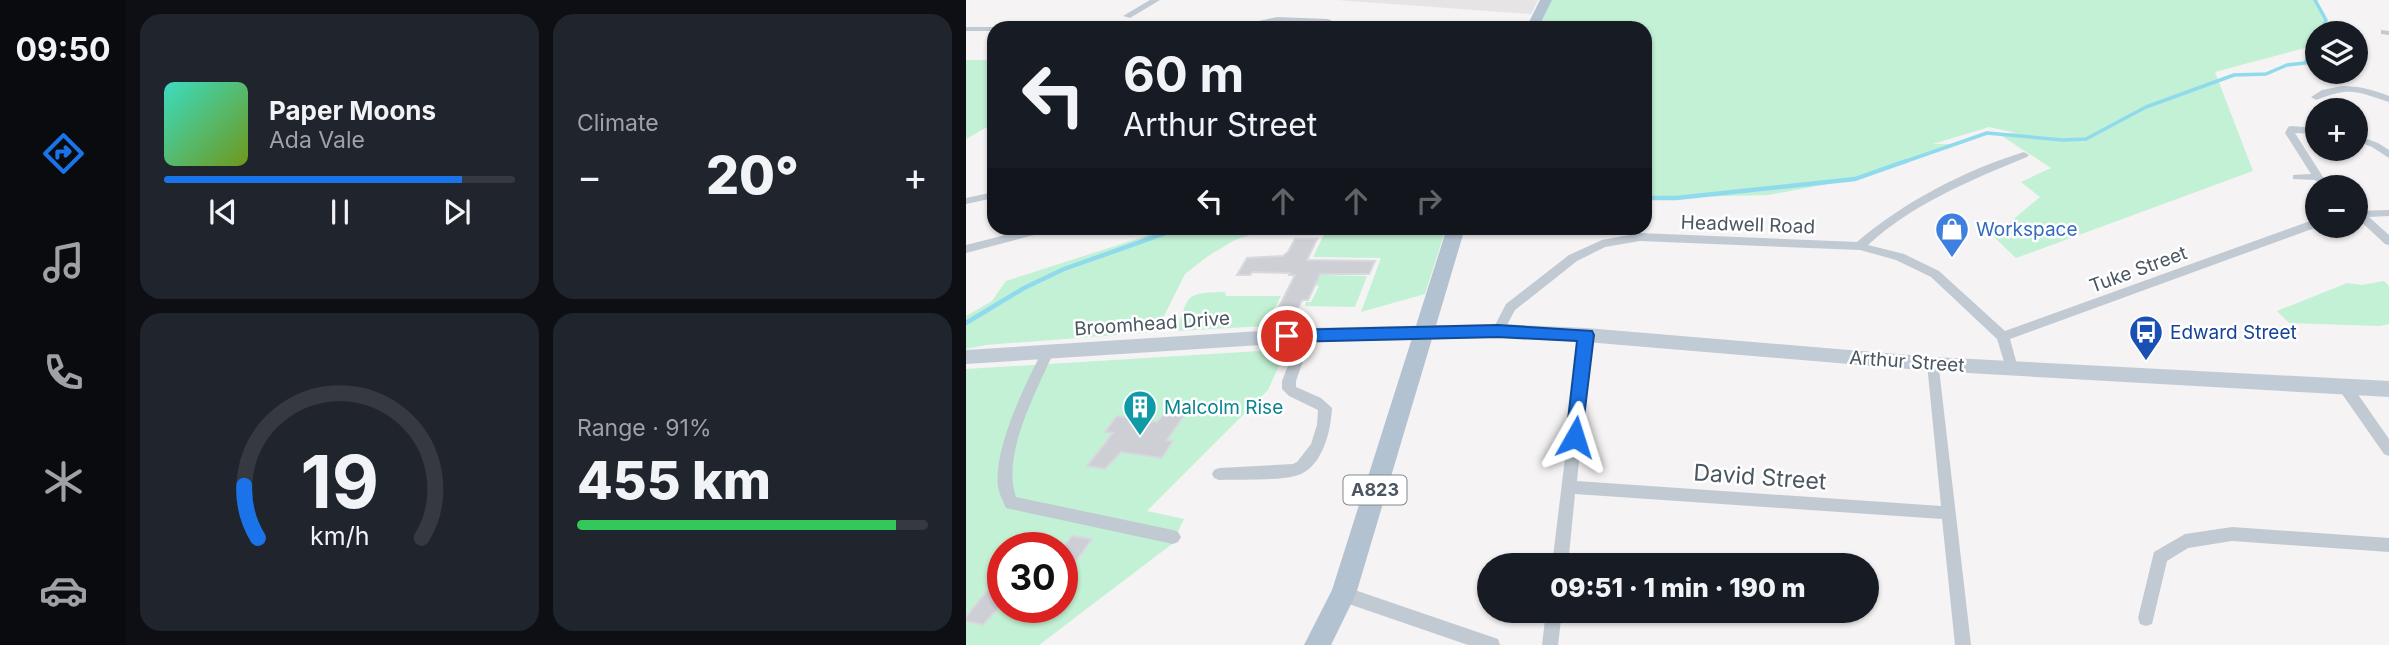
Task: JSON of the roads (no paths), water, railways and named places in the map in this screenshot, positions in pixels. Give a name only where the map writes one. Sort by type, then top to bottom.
[{"type":"main road","points":[[1535,21],[1543,5]]},
{"type":"main road","name":"A823","points":[[1317,645],[1343,594],[1455,235]]},
{"type":"street","points":[[1127,16],[1156,0]]},
{"type":"street","points":[[1334,21],[1341,15]]},
{"type":"street","points":[[966,29],[987,29]]},
{"type":"street","points":[[2316,97],[2328,89],[2344,87],[2389,99]]},
{"type":"street","points":[[2305,130],[2291,129],[2290,134],[2305,157]]},
{"type":"street","points":[[2368,142],[2389,155]]},
{"type":"street","points":[[1860,246],[1880,226],[1947,186],[2024,155]]},
{"type":"street","points":[[2297,177],[2305,177]]},
{"type":"street","points":[[966,201],[987,196]]},
{"type":"street","points":[[2368,214],[2389,213]]},
{"type":"street","points":[[2368,223],[2389,241]]},
{"type":"street","name":"Tuke Street","points":[[2003,337],[2305,227]]},
{"type":"street","points":[[966,249],[1019,235]]},
{"type":"street","name":"Headwell Road","points":[[1498,331],[1510,307],[1573,258],[1602,244],[1640,237],[1860,246],[1900,257],[1935,274],[2003,337]]},
{"type":"street","name":"Arthur Street","points":[[1425,332],[1498,331],[1586,335],[1933,364],[2389,389]]},
{"type":"street","name":"Broomhead Drive","points":[[966,357],[1306,335],[1425,332]]},
{"type":"street","points":[[1219,474],[1296,470],[1304,468],[1311,460],[1326,416],[1325,408],[1319,402],[1289,389],[1289,381],[1306,335]]},
{"type":"street","points":[[1561,553],[1586,335]]},
{"type":"street","points":[[2003,337],[2012,368]]},
{"type":"street","points":[[1048,351],[1016,430],[1003,474],[1004,492],[1011,503],[1173,537]]},
{"type":"street","points":[[1933,364],[1963,645]]},
{"type":"street","points":[[2345,387],[2389,450]]},
{"type":"street","name":"David Street","points":[[1569,487],[1948,513]]},
{"type":"street","points":[[2146,618],[2160,558],[2185,541],[2232,534],[2389,545]]},
{"type":"street","points":[[1343,594],[1492,645]]},
{"type":"street","points":[[1550,645],[1553,623]]},
{"type":"waterway","points":[[2315,0],[2326,21]]},
{"type":"waterway","points":[[1901,163],[1987,133],[2063,140],[2086,139],[2146,107],[2234,75],[2266,74],[2287,65],[2305,63]]},
{"type":"waterway","points":[[1652,198],[1676,198],[1855,179],[1906,161]]},
{"type":"waterway","points":[[966,323],[1024,288],[1064,269],[1160,235]]},
{"type":"place","name":"Workspace","points":[[1952,259]]},
{"type":"place","name":"Edward Street","points":[[2146,362]]},
{"type":"place","name":"Malcolm Rise","points":[[1140,437]]}]
